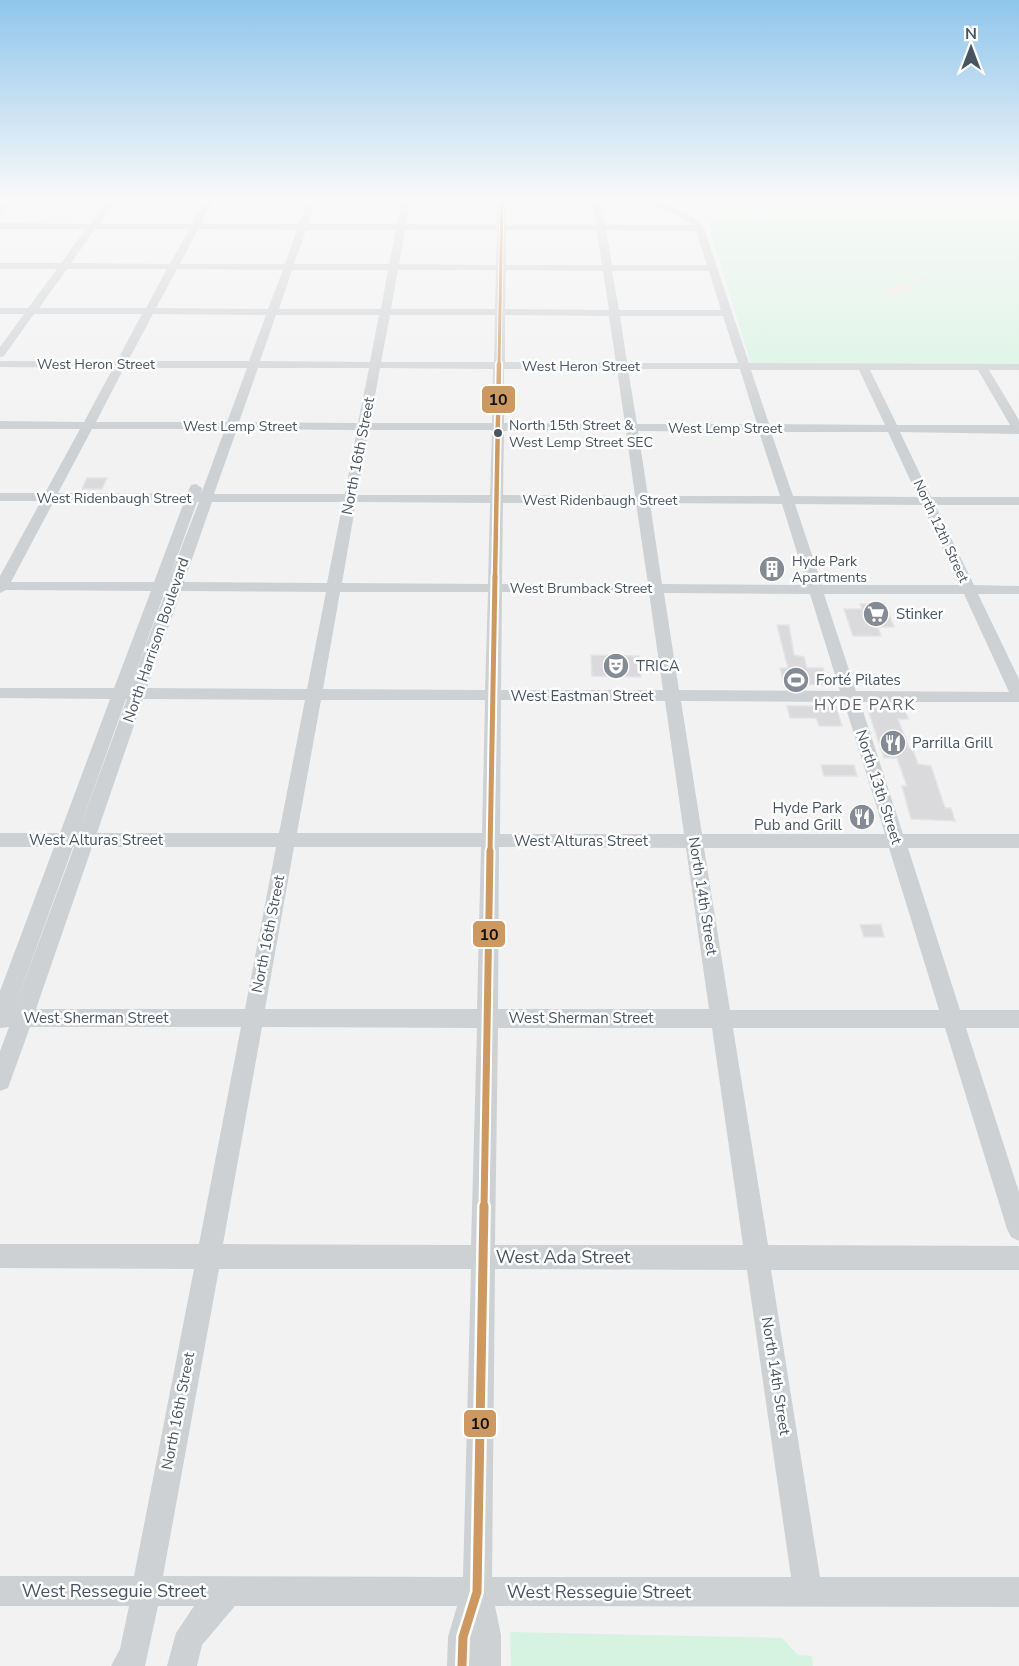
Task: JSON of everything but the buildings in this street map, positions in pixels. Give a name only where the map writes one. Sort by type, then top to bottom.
[{"type":"street","points":[[0,354],[55,278]]},
{"type":"street","points":[[1,587],[167,278]]},
{"type":"street","name":"North Harrison Boulevard","points":[[0,1018],[119,694],[167,586],[280,278]]},
{"type":"street","name":"North 16th Street","points":[[135,1663],[144,1591],[391,278]]},
{"type":"street","points":[[486,1666],[486,1635],[477,1592],[501,278]]},
{"type":"street","name":"North 14th Street","points":[[609,278],[808,1592]]},
{"type":"street","name":"North 13th Street","points":[[716,278],[747,366],[848,696],[1019,1228]]},
{"type":"street","points":[[0,311],[729,313]]},
{"type":"street","name":"West Heron Street","points":[[0,364],[1019,367]]},
{"type":"street","name":"North 12th Street","points":[[863,366],[1019,697]]},
{"type":"street","points":[[981,367],[1019,429]]},
{"type":"street","name":"West Lemp Street","points":[[0,425],[1019,429]]},
{"type":"street","name":"West Ridenbaugh Street","points":[[0,498],[1019,501]]},
{"type":"street","name":"North Harrison Boulevard","points":[[0,1081],[137,694],[167,586]]},
{"type":"street","name":"West Brumback Street","points":[[1,587],[1019,590]]},
{"type":"street","name":"West Eastman Street","points":[[0,693],[1019,697]]},
{"type":"street","name":"West Alturas Street","points":[[0,840],[1019,841]]},
{"type":"street","name":"West Sherman Street","points":[[0,1018],[1019,1019]]},
{"type":"street","name":"West Ada Street","points":[[0,1256],[1019,1258]]},
{"type":"street","name":"West Resseguie Street","points":[[0,1591],[1019,1592]]},
{"type":"street","points":[[182,1666],[185,1645],[208,1613],[229,1591]]},
{"type":"street","points":[[462,1666],[463,1637],[477,1592]]},
{"type":"green space","points":[[724,278],[1019,278],[1019,364],[751,364]]},
{"type":"green space","points":[[510,1632],[782,1638],[798,1655],[812,1656],[813,1666],[511,1666]]},
{"type":"sand","points":[[918,278],[928,279],[909,285],[912,290],[889,298],[878,292]]},
{"type":"transit line","name":"10","points":[[462,1666],[463,1637],[477,1592],[501,278]]},
{"type":"place","name":"North 15th Street & West Lemp Street SEC","points":[[498,433]]},
{"type":"place","name":"Hyde Park Apartments","points":[[772,569]]},
{"type":"place","name":"Stinker","points":[[876,614]]},
{"type":"place","name":"TRICA","points":[[616,666]]},
{"type":"place","name":"Forté Pilates","points":[[796,680]]},
{"type":"place","name":"Parrilla Grill","points":[[893,743]]},
{"type":"place","name":"Hyde Park Pub and Grill","points":[[862,817]]},
{"type":"district","name":"HYDE PARK","points":[[865,705]]}]
